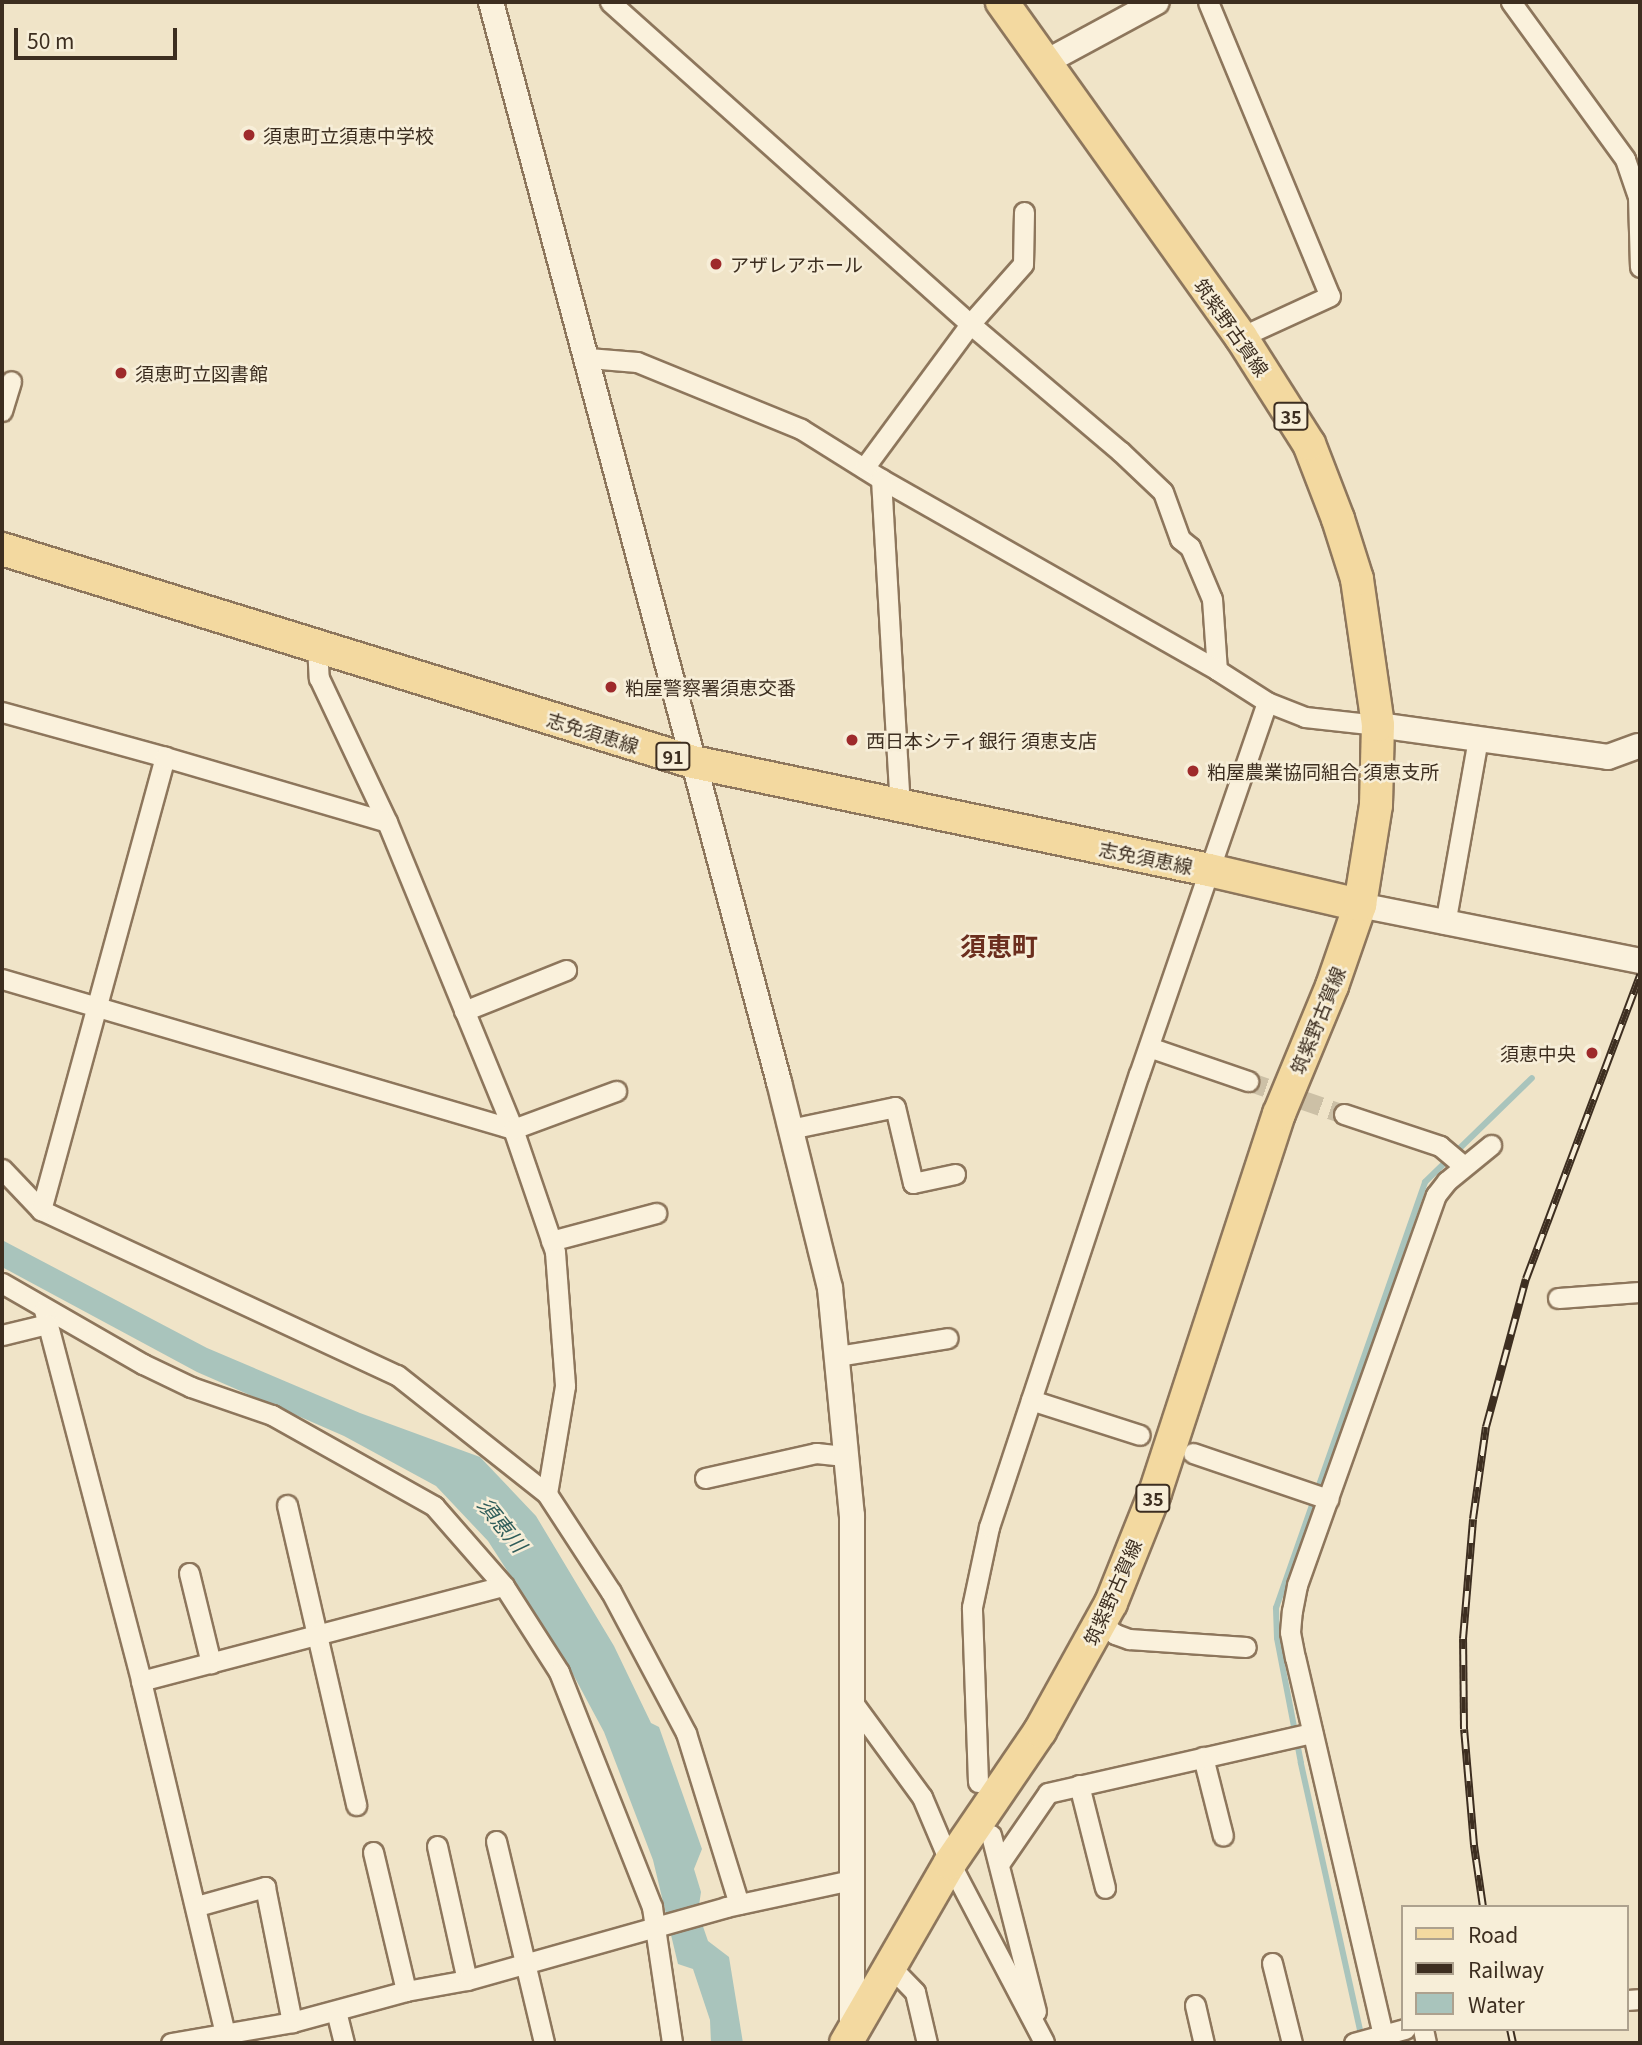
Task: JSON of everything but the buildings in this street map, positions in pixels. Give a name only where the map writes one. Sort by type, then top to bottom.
[{"type":"main road","name":"筑紫野古賀線","points":[[850,2039],[950,1863],[1040,1731],[1100,1623],[1155,1493],[1279,1114],[1332,986],[1360,905],[1376,805],[1378,725],[1357,579],[1338,519],[1309,444],[1241,337],[1002,2]]},
{"type":"main road","name":"志免須恵線","points":[[2,549],[693,762],[1209,870],[1360,905]]},
{"type":"street","points":[[491,2],[830,1287],[852,1516],[850,2039]]},
{"type":"street","points":[[610,2],[970,324],[1121,451],[1163,492],[1180,539],[1190,547],[1212,599],[1217,670]]},
{"type":"street","points":[[1044,62],[1157,2]]},
{"type":"street","points":[[1208,2],[1330,296],[1241,337]]},
{"type":"street","points":[[1511,2],[1625,159],[1639,195],[1640,267]]},
{"type":"street","points":[[900,807],[872,473],[970,324],[1023,264],[1024,212]]},
{"type":"street","points":[[587,358],[637,362],[801,429],[872,473],[1217,670],[1267,702],[1305,717],[1608,757],[1639,744]]},
{"type":"street","points":[[2,411],[11,382]]},
{"type":"street","points":[[317,645],[319,678],[387,822],[513,1129],[555,1252],[565,1386],[547,1494]]},
{"type":"street","points":[[978,1782],[972,1607],[989,1527],[1267,702]]},
{"type":"street","points":[[2,712],[387,822]]},
{"type":"street","points":[[1445,924],[1478,739]]},
{"type":"street","points":[[41,1210],[94,1007],[165,757]]},
{"type":"street","points":[[1360,905],[1640,961]]},
{"type":"street","points":[[464,1011],[566,970]]},
{"type":"street","points":[[2,979],[513,1129],[616,1091]]},
{"type":"street","points":[[1149,1047],[1248,1081]]},
{"type":"street","points":[[790,1129],[895,1107],[914,1183],[955,1174]]},
{"type":"street","points":[[1344,1114],[1440,1146],[1464,1166]]},
{"type":"street","points":[[1383,2035],[1290,1632],[1297,1585],[1436,1195],[1464,1166],[1491,1145]]},
{"type":"street","points":[[2,1169],[41,1210],[397,1375],[547,1494],[611,1592],[686,1733],[733,1906]]},
{"type":"street","points":[[551,1241],[656,1213]]},
{"type":"street","points":[[2,1283],[46,1317],[191,1387],[272,1415],[434,1506],[504,1586],[559,1672],[659,1925],[672,2043]]},
{"type":"street","points":[[1558,1298],[1640,1292]]},
{"type":"street","points":[[2,1335],[46,1317]]},
{"type":"street","points":[[46,1317],[141,1681],[197,1906],[226,2038]]},
{"type":"street","points":[[837,1356],[948,1338]]},
{"type":"street","points":[[1031,1400],[1140,1435]]},
{"type":"street","points":[[705,1478],[816,1453],[847,1456]]},
{"type":"street","points":[[1193,1453],[1328,1499]]},
{"type":"street","points":[[287,1505],[356,1805]]},
{"type":"street","points":[[189,1573],[211,1663]]},
{"type":"street","points":[[141,1681],[504,1586]]},
{"type":"street","points":[[1100,1623],[1115,1634],[1129,1639],[1246,1647]]},
{"type":"street","points":[[851,1700],[922,1797],[950,1863],[1044,2043]]},
{"type":"street","points":[[999,1864],[1048,1793],[1312,1733]]},
{"type":"street","points":[[1203,1757],[1223,1836]]},
{"type":"street","points":[[1079,1785],[1105,1888]]},
{"type":"street","points":[[991,1835],[1044,2043]]},
{"type":"street","points":[[496,1841],[544,2043]]},
{"type":"street","points":[[436,1846],[467,1980]]},
{"type":"street","points":[[373,1852],[406,1991]]},
{"type":"street","points":[[171,2043],[226,2038],[406,1991],[467,1980],[525,1965],[733,1906],[851,1880]]},
{"type":"street","points":[[197,1906],[265,1887],[292,2022]]},
{"type":"street","points":[[1272,1963],[1292,2043]]},
{"type":"street","points":[[890,1966],[915,1992],[927,2043]]},
{"type":"street","points":[[1195,2005],[1205,2043]]},
{"type":"street","points":[[336,2011],[344,2043]]},
{"type":"street","points":[[1354,2043],[1400,2030]]},
{"type":"water","name":"須恵川","points":[[2,1240],[207,1348],[360,1413],[480,1457],[536,1516],[614,1646],[651,1723],[659,1727],[702,1849],[694,1869],[701,1892],[698,1912],[708,1941],[729,1957],[743,2043],[711,2043],[710,2020],[693,1969],[678,1964],[653,1860],[604,1732],[568,1665],[488,1541],[436,1486],[344,1436],[197,1372],[2,1267]]},
{"type":"waterway","points":[[1362,2039],[1301,1763],[1277,1638],[1276,1608],[1425,1182],[1532,1078]]},
{"type":"tunnel","points":[[1248,1081],[1344,1114]]},
{"type":"railway","points":[[1483,1905],[1474,1845],[1464,1729],[1463,1639],[1473,1519],[1486,1427],[1526,1279],[1640,975]]},
{"type":"railway","points":[[1510,2031],[1513,2043]]},
{"type":"place","name":"須恵町立須恵中学校","points":[[249,135]]},
{"type":"place","name":"アザレアホール","points":[[716,264]]},
{"type":"place","name":"須恵町立図書館","points":[[121,373]]},
{"type":"place","name":"粕屋警察署須恵交番","points":[[611,687]]},
{"type":"place","name":"西日本シティ銀行 須恵支店","points":[[852,740]]},
{"type":"place","name":"粕屋農業協同組合 須恵支所","points":[[1193,771]]},
{"type":"place","name":"須恵中央","points":[[1592,1053]]},
{"type":"district","name":"須恵町","points":[[999,945]]}]
